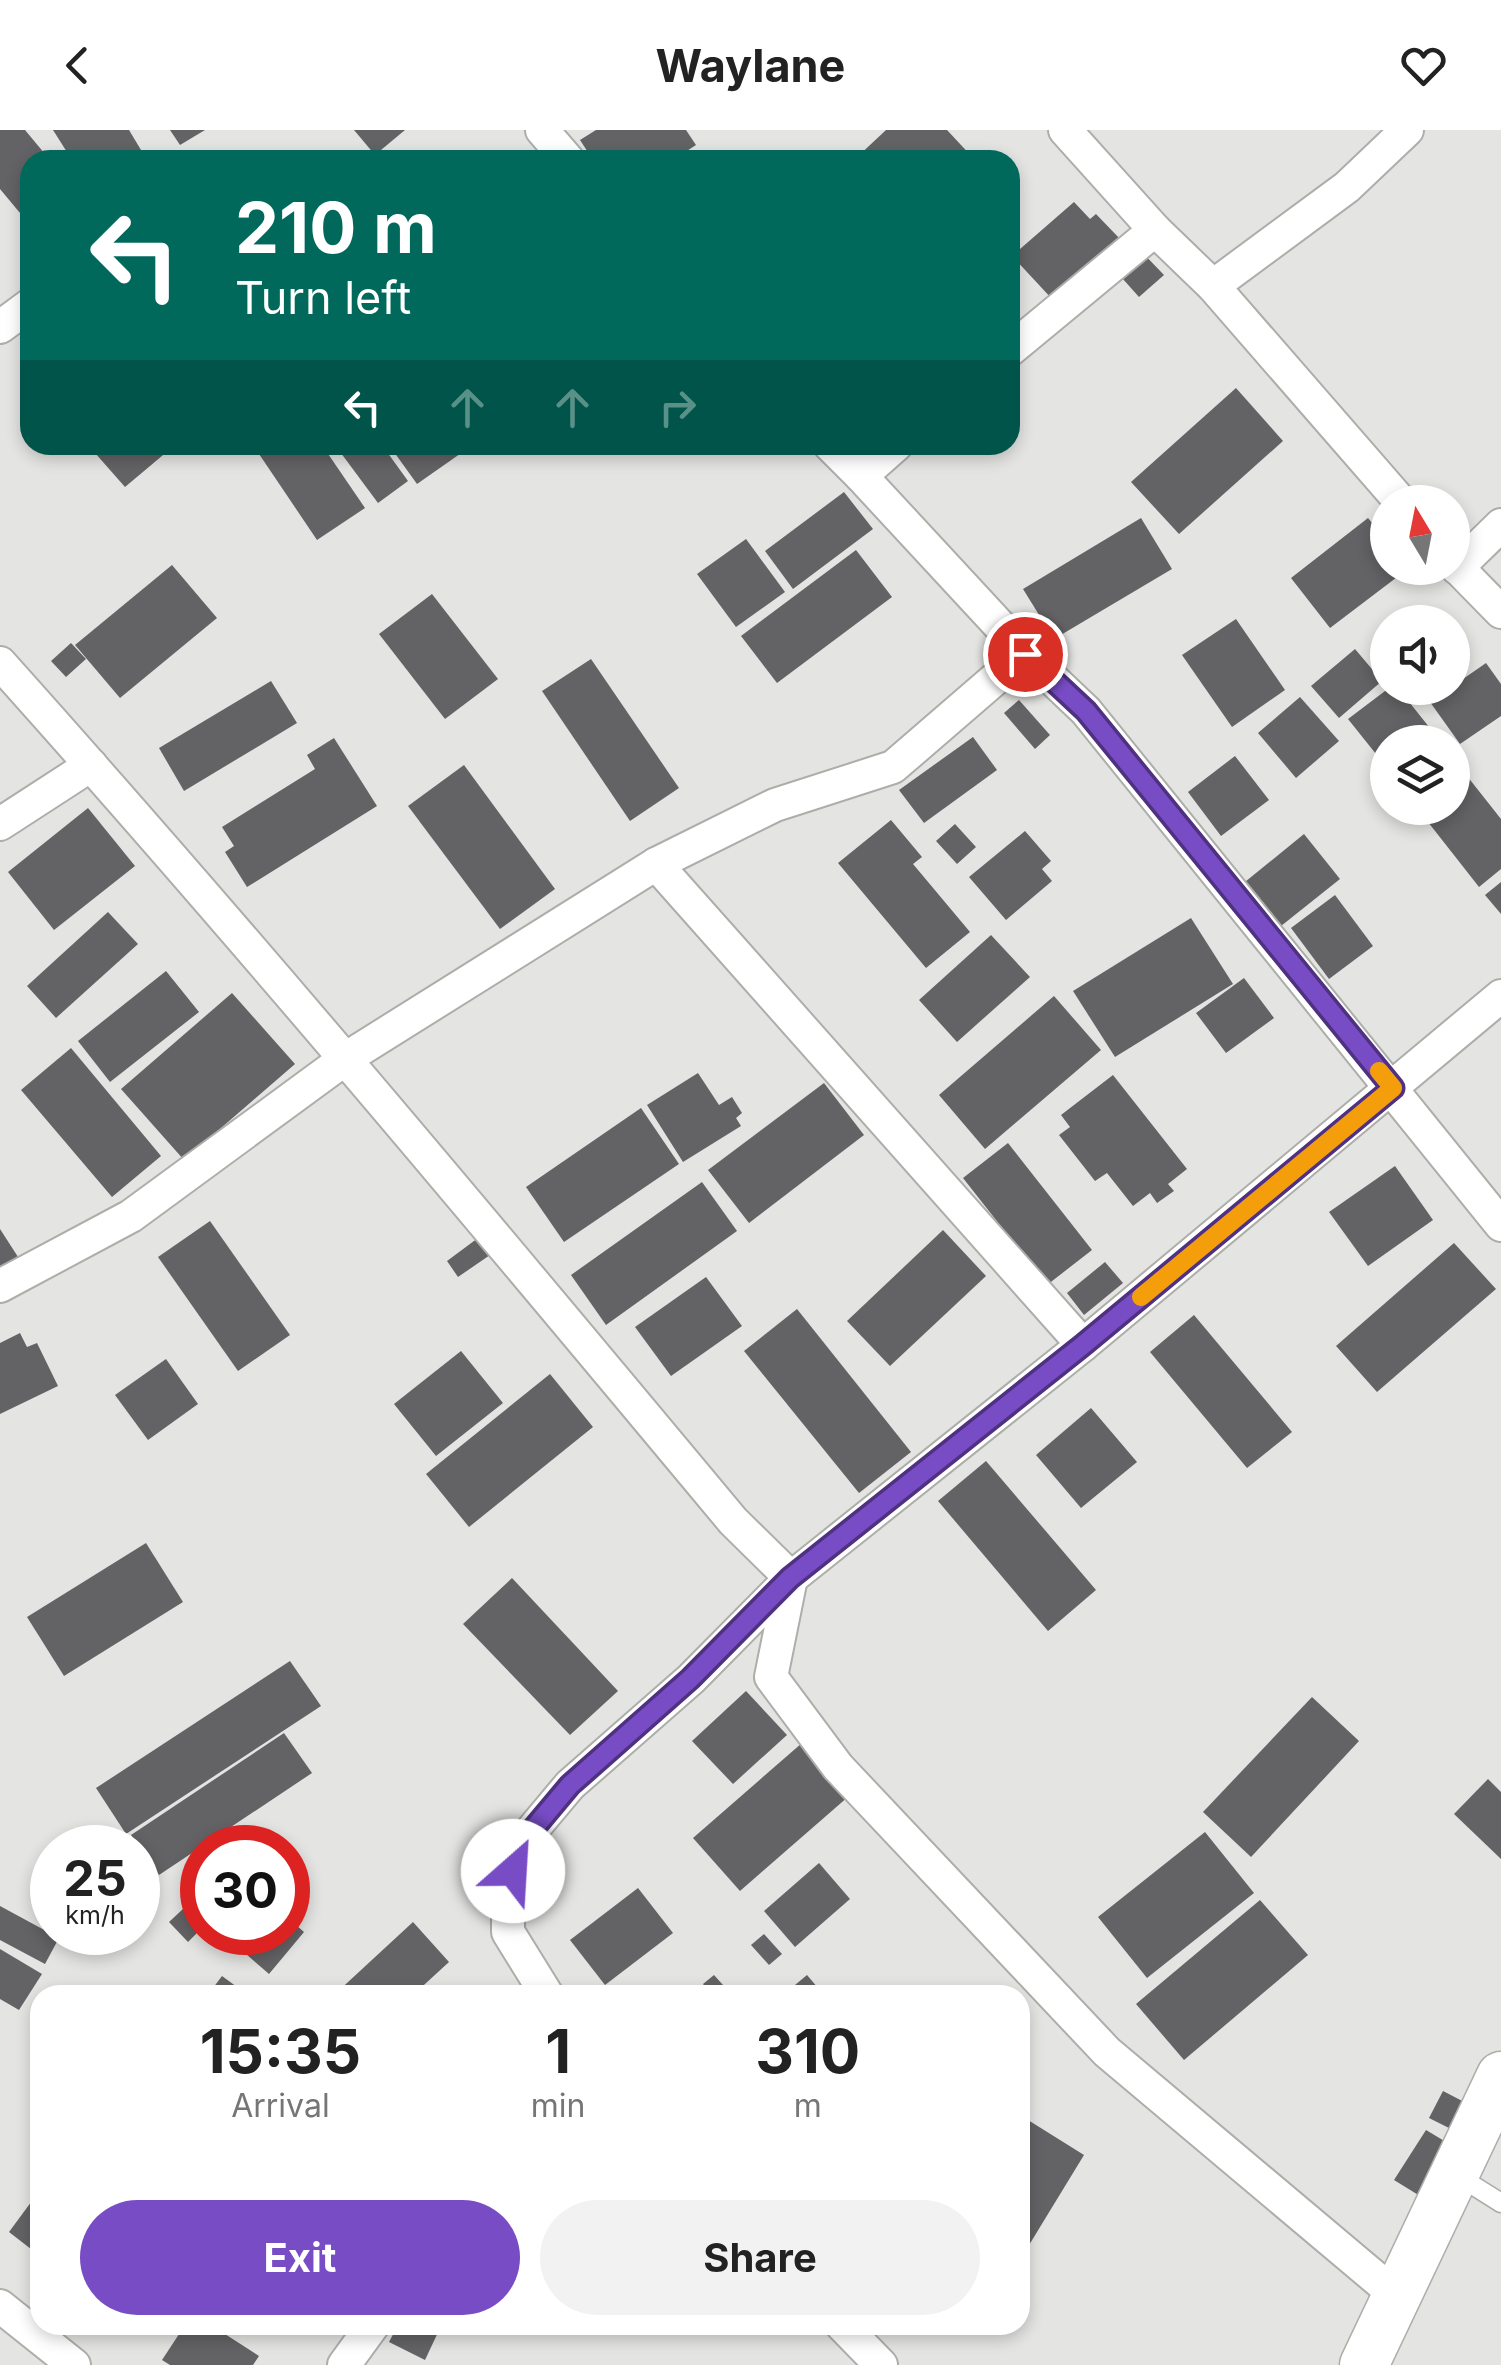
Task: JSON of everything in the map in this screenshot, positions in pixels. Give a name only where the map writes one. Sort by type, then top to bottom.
[{"type":"street","points":[[542,130],[559,150]]},
{"type":"street","points":[[1065,130],[1154,230],[1214,286],[1386,485]]},
{"type":"street","points":[[1214,286],[1347,187],[1406,130]]},
{"type":"street","points":[[1020,342],[1154,230]]},
{"type":"street","points":[[840,455],[1025,654],[1086,711],[1501,1225]]},
{"type":"street","points":[[861,476],[885,455]]},
{"type":"street","points":[[1470,552],[1501,525]]},
{"type":"street","points":[[1470,580],[1501,612]]},
{"type":"street","points":[[0,1286],[131,1216],[345,1059],[656,864],[776,805],[893,767],[1025,654]]},
{"type":"street","points":[[0,663],[345,1059],[733,1521],[790,1578]]},
{"type":"street","points":[[0,824],[91,765]]},
{"type":"street","points":[[656,864],[1083,1345]]},
{"type":"street","points":[[542,1985],[508,1932],[508,1895],[518,1847],[570,1785],[690,1679],[790,1578],[1083,1345],[1501,996]]},
{"type":"street","points":[[790,1578],[771,1677],[838,1767],[1108,2052],[1396,2296]]},
{"type":"street","points":[[1364,2365],[1501,2076]]},
{"type":"street","points":[[0,2306],[30,2330]]},
{"type":"street","points":[[36,2335],[74,2365]]},
{"type":"street","points":[[344,2365],[365,2335]]},
{"type":"street","points":[[852,2335],[881,2365]]},
{"type":"lane","points":[[1454,2174],[1501,2204]]},
{"type":"building","points":[[0,130],[25,130],[42,150],[20,150],[20,213],[0,189]]},
{"type":"building","points":[[53,130],[129,130],[141,150],[66,150]]},
{"type":"building","points":[[170,130],[205,130],[180,145]]},
{"type":"building","points":[[354,130],[405,130],[381,150],[371,150]]},
{"type":"building","points":[[596,130],[686,130],[696,145],[688,150],[586,150],[580,140]]},
{"type":"building","points":[[886,130],[947,130],[966,150],[865,150]]},
{"type":"building","points":[[1074,202],[1090,219],[1096,214],[1121,240],[1053,300],[1020,265],[1020,249]]},
{"type":"building","points":[[1138,248],[1164,275],[1139,297],[1114,269]]},
{"type":"building","points":[[1236,388],[1283,441],[1179,534],[1131,482]]},
{"type":"building","points":[[97,455],[163,455],[125,487]]},
{"type":"building","points":[[260,455],[329,455],[365,508],[317,540]]},
{"type":"building","points":[[342,455],[389,455],[408,481],[378,503]]},
{"type":"building","points":[[396,455],[458,455],[417,484]]},
{"type":"building","points":[[844,492],[873,529],[793,589],[765,551]]},
{"type":"building","points":[[1141,518],[1172,569],[1054,639],[1023,589]]},
{"type":"building","points":[[1368,518],[1370,520],[1370,585],[1387,585],[1330,628],[1291,578]]},
{"type":"building","points":[[746,539],[785,592],[736,627],[697,574]]},
{"type":"building","points":[[856,550],[892,597],[777,683],[741,636]]},
{"type":"building","points":[[172,565],[217,618],[120,698],[75,645]]},
{"type":"building","points":[[432,594],[498,679],[445,719],[379,634]]},
{"type":"building","points":[[1236,619],[1285,690],[1232,727],[1182,655]]},
{"type":"building","points":[[71,643],[86,659],[66,677],[51,661]]},
{"type":"building","points":[[1355,649],[1370,667],[1370,691],[1339,718],[1311,686]]},
{"type":"building","points":[[591,659],[679,788],[630,821],[542,691]]},
{"type":"building","points":[[1486,663],[1501,684],[1501,716],[1470,737],[1470,725],[1446,725],[1432,705],[1470,705],[1470,674]]},
{"type":"building","points":[[271,681],[297,723],[184,791],[159,748]]},
{"type":"building","points":[[1300,697],[1339,741],[1296,778],[1258,733]]},
{"type":"building","points":[[1019,700],[1050,735],[1035,749],[1004,713]]},
{"type":"building","points":[[1370,702],[1412,705],[1427,725],[1370,725],[1370,746],[1348,719]]},
{"type":"building","points":[[973,737],[997,770],[924,823],[899,790]]},
{"type":"building","points":[[334,738],[377,806],[247,887],[225,852],[234,846],[222,827],[315,769],[307,755]]},
{"type":"building","points":[[1235,756],[1269,800],[1221,836],[1188,792]]},
{"type":"building","points":[[464,765],[555,889],[500,929],[408,806]]},
{"type":"building","points":[[1470,780],[1501,819],[1501,869],[1479,887],[1430,825],[1470,825]]},
{"type":"building","points":[[88,808],[135,866],[54,930],[8,872]]},
{"type":"building","points":[[891,820],[922,857],[913,864],[970,932],[926,968],[838,863]]},
{"type":"building","points":[[955,824],[976,847],[957,864],[936,841]]},
{"type":"building","points":[[1025,831],[1051,861],[1042,869],[1052,881],[1006,920],[969,877]]},
{"type":"building","points":[[1304,834],[1340,879],[1276,930],[1240,886]]},
{"type":"building","points":[[1501,882],[1501,914],[1485,895]]},
{"type":"building","points":[[1335,895],[1373,946],[1329,979],[1291,928]]},
{"type":"building","points":[[108,912],[138,944],[56,1018],[27,986]]},
{"type":"building","points":[[1191,918],[1233,984],[1115,1057],[1073,991]]},
{"type":"building","points":[[991,935],[1030,977],[957,1042],[919,1000]]},
{"type":"building","points":[[166,971],[199,1012],[110,1082],[78,1041]]},
{"type":"building","points":[[1244,978],[1274,1018],[1226,1053],[1196,1013]]},
{"type":"building","points":[[232,993],[295,1064],[184,1160],[121,1089]]},
{"type":"building","points":[[1054,996],[1101,1050],[985,1149],[939,1095]]},
{"type":"building","points":[[71,1048],[161,1156],[112,1197],[21,1090]]},
{"type":"building","points":[[698,1073],[719,1105],[732,1097],[742,1113],[736,1118],[741,1126],[683,1162],[647,1105]]},
{"type":"building","points":[[1113,1075],[1187,1169],[1168,1184],[1174,1191],[1157,1203],[1150,1193],[1133,1206],[1107,1173],[1095,1181],[1059,1135],[1070,1127],[1061,1115]]},
{"type":"building","points":[[824,1083],[864,1135],[749,1223],[708,1170]]},
{"type":"building","points":[[641,1108],[679,1164],[564,1242],[526,1187]]},
{"type":"building","points":[[1008,1143],[1092,1250],[1047,1285],[963,1178]]},
{"type":"building","points":[[1395,1166],[1433,1220],[1368,1266],[1329,1212]]},
{"type":"building","points":[[702,1182],[737,1231],[606,1325],[571,1275]]},
{"type":"building","points":[[210,1221],[290,1335],[238,1371],[158,1257]]},
{"type":"building","points":[[0,1229],[20,1260],[0,1274]]},
{"type":"building","points":[[943,1230],[986,1276],[890,1366],[847,1321]]},
{"type":"building","points":[[478,1238],[490,1255],[458,1277],[447,1261]]},
{"type":"building","points":[[1454,1243],[1496,1289],[1377,1392],[1336,1346]]},
{"type":"building","points":[[1105,1262],[1123,1283],[1084,1315],[1067,1293]]},
{"type":"building","points":[[706,1277],[742,1326],[671,1376],[635,1327]]},
{"type":"building","points":[[797,1309],[911,1452],[859,1493],[744,1351]]},
{"type":"building","points":[[1194,1315],[1292,1432],[1247,1468],[1150,1352]]},
{"type":"building","points":[[20,1333],[27,1347],[37,1343],[58,1386],[0,1414],[0,1343]]},
{"type":"building","points":[[461,1351],[503,1403],[436,1456],[394,1404]]},
{"type":"building","points":[[166,1359],[198,1404],[148,1440],[115,1395]]},
{"type":"building","points":[[550,1374],[593,1427],[469,1527],[426,1474]]},
{"type":"building","points":[[1091,1408],[1137,1462],[1081,1508],[1036,1455]]},
{"type":"building","points":[[986,1461],[1096,1590],[1048,1631],[938,1501]]},
{"type":"building","points":[[146,1543],[183,1602],[64,1676],[27,1617]]},
{"type":"building","points":[[512,1578],[618,1691],[570,1735],[463,1624]]},
{"type":"building","points":[[290,1661],[321,1706],[140,1825],[120,1825],[96,1788]]},
{"type":"building","points":[[746,1691],[787,1735],[733,1784],[692,1741]]},
{"type":"building","points":[[1312,1697],[1359,1741],[1251,1857],[1203,1812]]},
{"type":"building","points":[[284,1733],[312,1773],[234,1825],[180,1825],[180,1861],[160,1874],[160,1825],[146,1825]]},
{"type":"building","points":[[802,1743],[849,1796],[740,1891],[693,1838]]},
{"type":"building","points":[[1488,1779],[1501,1792],[1501,1859],[1454,1814]]},
{"type":"building","points":[[1205,1832],[1254,1893],[1147,1978],[1098,1917]]},
{"type":"building","points":[[819,1863],[850,1899],[795,1947],[764,1911]]},
{"type":"building","points":[[638,1888],[673,1933],[605,1985],[570,1940]]},
{"type":"building","points":[[1260,1900],[1308,1955],[1184,2060],[1136,2004]]},
{"type":"building","points":[[0,1906],[30,1922],[30,1955],[50,1955],[45,1964],[0,1940]]},
{"type":"building","points":[[180,1912],[180,1934],[169,1922]]},
{"type":"building","points":[[413,1922],[449,1962],[424,1985],[345,1985]]},
{"type":"building","points":[[764,1934],[782,1954],[769,1965],[751,1945]]},
{"type":"building","points":[[0,1949],[42,1974],[35,1985],[30,1985],[30,1993],[19,2010],[0,1999]]},
{"type":"building","points":[[247,1955],[285,1955],[269,1974]]},
{"type":"building","points":[[714,1975],[723,1985],[704,1985]]},
{"type":"building","points":[[807,1975],[816,1985],[795,1985]]},
{"type":"building","points":[[222,1976],[234,1985],[215,1985]]},
{"type":"building","points":[[1443,2091],[1470,2105],[1455,2131],[1429,2118]]},
{"type":"building","points":[[1030,2121],[1084,2155],[1030,2243]]},
{"type":"building","points":[[1426,2130],[1451,2145],[1420,2196],[1394,2180]]},
{"type":"building","points":[[30,2204],[30,2248],[9,2232]]},
{"type":"building","points":[[178,2335],[226,2335],[259,2356],[253,2365],[170,2365],[162,2360]]},
{"type":"building","points":[[393,2335],[437,2335],[425,2360],[389,2342]]},
{"type":"slow traffic","points":[[1141,1297],[1393,1088],[1379,1071]]},
{"type":"route","points":[[513,1871],[518,1847],[570,1785],[690,1679],[790,1578],[1083,1345],[1393,1088],[1086,711],[1025,654]]}]
